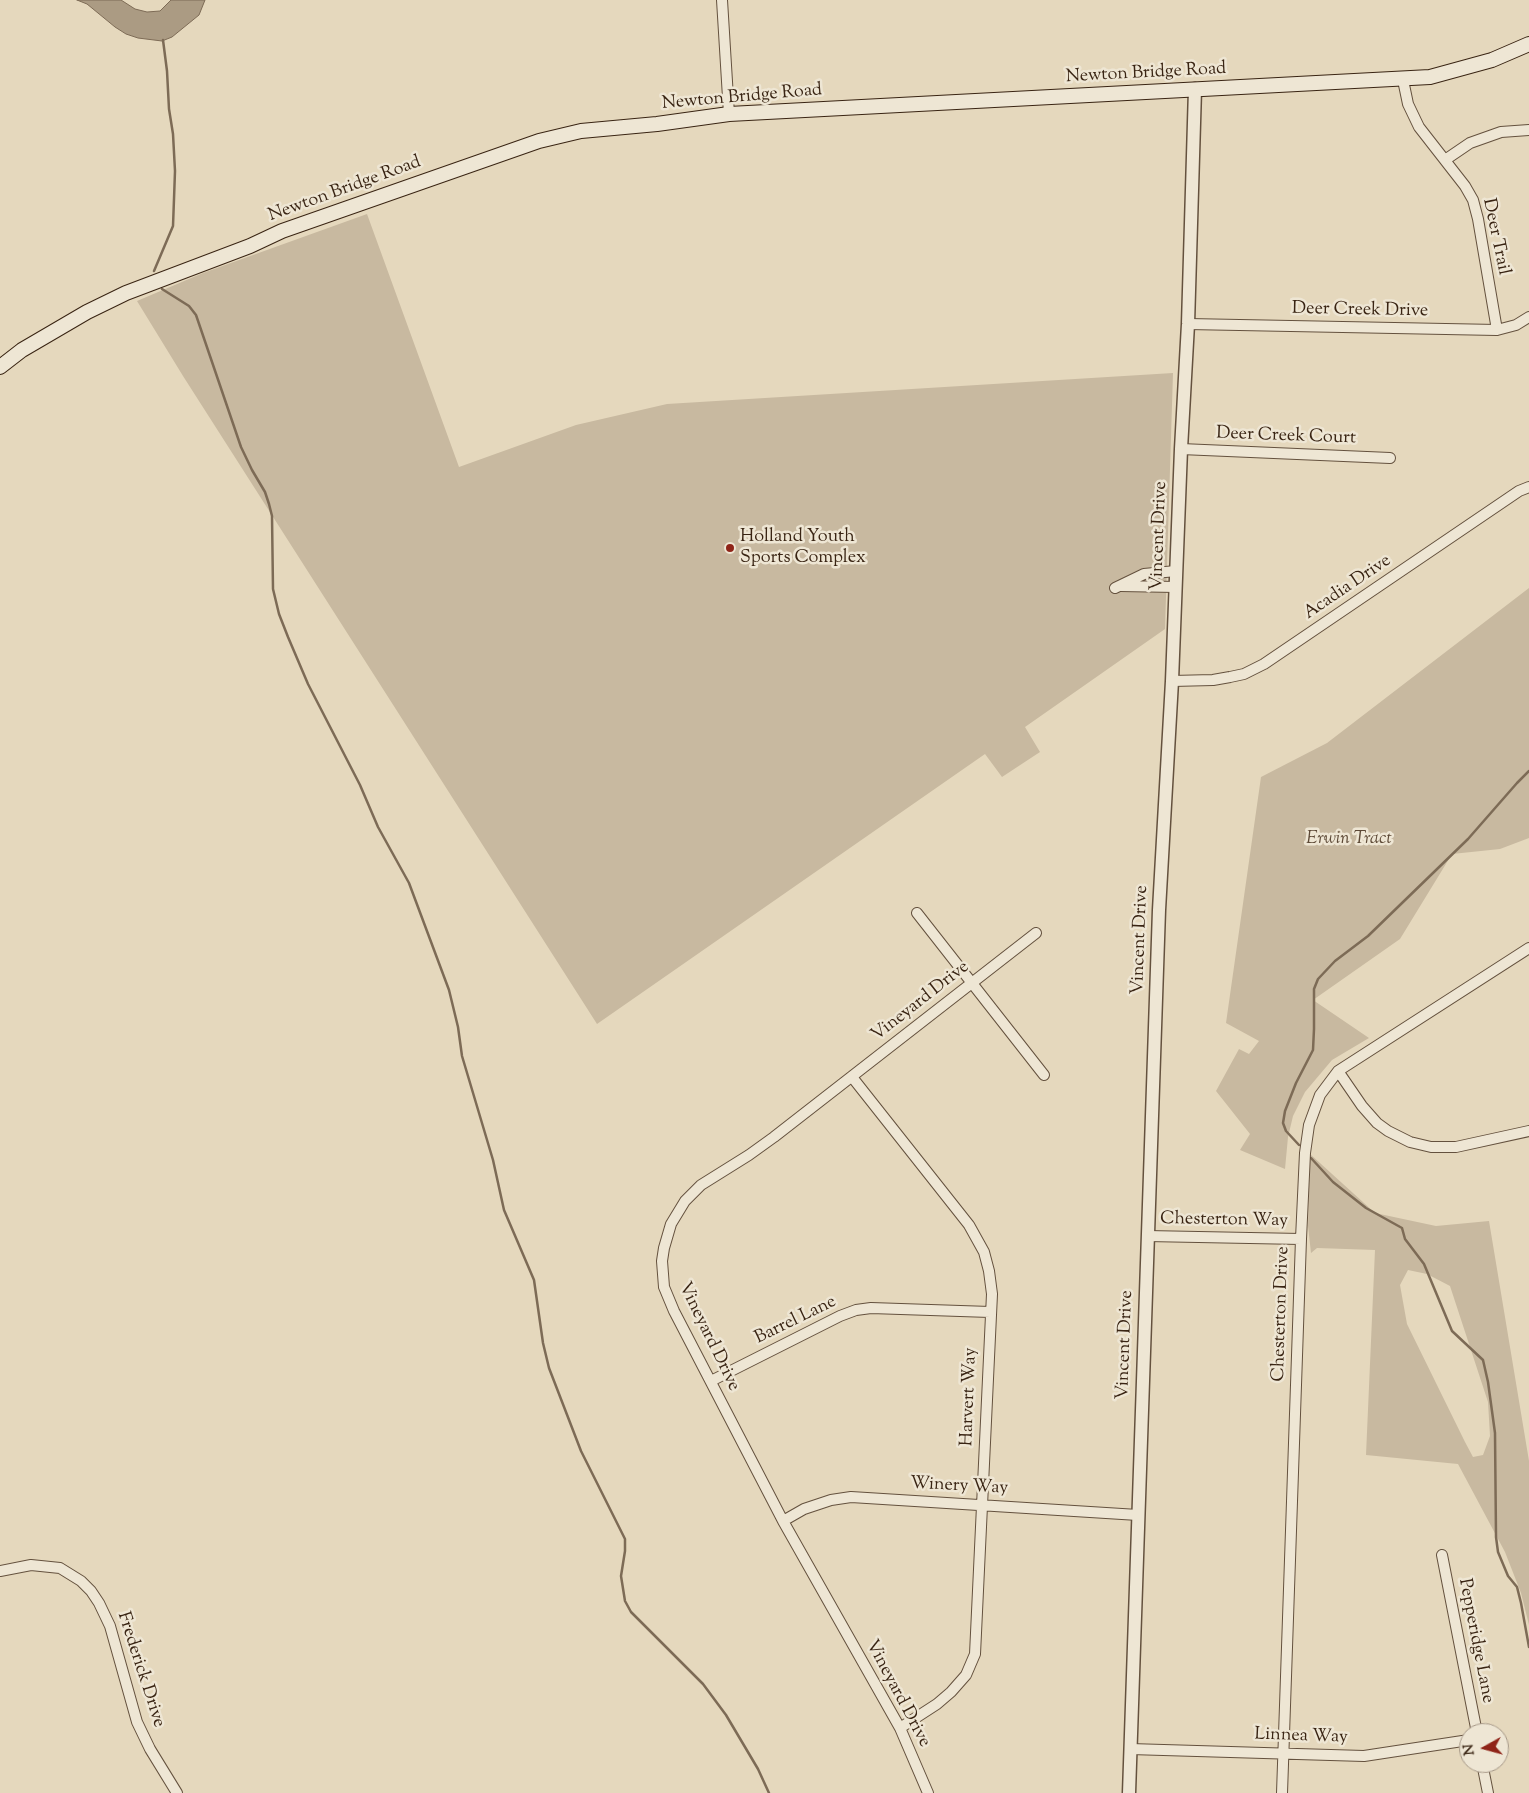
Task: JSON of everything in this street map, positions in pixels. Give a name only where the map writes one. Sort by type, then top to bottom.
[{"type":"main road","name":"Newton Bridge Road","points":[[0,367],[22,350],[87,312],[126,293],[250,246],[282,231],[539,141],[580,131],[657,124],[729,114],[1403,80],[1457,71],[1492,60],[1529,44]]},
{"type":"street","points":[[722,0],[729,114]]},
{"type":"street","name":"Deer Trail","points":[[1403,80],[1408,104],[1419,127],[1465,186],[1473,200],[1497,330]]},
{"type":"street","name":"Vincent Drive","points":[[1129,1793],[1159,910],[1172,681],[1188,324],[1195,89]]},
{"type":"street","points":[[1445,160],[1470,143],[1501,132],[1529,130]]},
{"type":"street","name":"Deer Creek Drive","points":[[1188,324],[1497,330],[1516,325],[1529,317]]},
{"type":"street","name":"Deer Creek Court","points":[[1181,449],[1390,458]]},
{"type":"street","name":"Acadia Drive","points":[[1172,681],[1213,680],[1253,670],[1520,491],[1529,487]]},
{"type":"street","points":[[1176,571],[1144,574],[1115,588],[1126,586],[1176,587]]},
{"type":"street","points":[[917,913],[1044,1075]]},
{"type":"street","name":"Vineyard Drive","points":[[928,1793],[900,1728],[783,1521],[674,1311],[664,1287],[662,1261],[665,1241],[671,1224],[685,1200],[701,1185],[755,1150],[852,1077],[1036,933]]},
{"type":"street","name":"Chesterton Drive","points":[[1282,1793],[1301,1239],[1308,1125],[1320,1095],[1338,1071],[1529,948]]},
{"type":"street","points":[[1338,1071],[1362,1106],[1377,1123],[1388,1132],[1410,1142],[1431,1147],[1456,1147],[1529,1132]]},
{"type":"street","name":"Harvert Way","points":[[852,1077],[969,1225],[984,1252],[992,1294],[974,1654],[966,1675],[951,1692],[937,1704],[900,1728]]},
{"type":"street","name":"Chesterton Way","points":[[1147,1236],[1301,1239]]},
{"type":"street","name":"Barrel Lane","points":[[711,1382],[840,1316],[856,1310],[871,1308],[990,1312]]},
{"type":"street","name":"Winery Way","points":[[783,1521],[804,1510],[831,1500],[851,1497],[1138,1515]]},
{"type":"street","name":"Pepperidge Lane","points":[[1442,1555],[1475,1723]]},
{"type":"street","name":"Frederick Drive","points":[[0,1571],[31,1565],[60,1568],[82,1581],[91,1591],[110,1626],[137,1722],[150,1749],[177,1793]]},
{"type":"street","name":"Linnea Way","points":[[1130,1748],[1364,1756],[1459,1742]]},
{"type":"street","points":[[1484,1773],[1488,1793]]},
{"type":"green space","name":"Holland Youth Sports Complex","points":[[367,214],[459,467],[576,425],[667,404],[1173,373],[1165,629],[1025,727],[1040,752],[1002,777],[985,754],[597,1024],[137,301],[203,273]]},
{"type":"green space","name":"Erwin Tract","points":[[1529,588],[1529,838],[1500,849],[1452,854],[1400,939],[1313,1000],[1369,1038],[1332,1060],[1305,1092],[1293,1116],[1288,1137],[1285,1169],[1240,1150],[1250,1134],[1216,1091],[1239,1049],[1249,1054],[1259,1041],[1226,1023],[1261,777],[1327,743]]},
{"type":"green space","points":[[1310,1154],[1375,1213],[1436,1226],[1489,1221],[1529,1461],[1529,1625],[1521,1593],[1505,1552],[1458,1464],[1366,1455],[1375,1250],[1317,1248],[1311,1253],[1308,1226]],"holes":[[[1408,1270],[1427,1274],[1450,1286],[1488,1402],[1490,1436],[1483,1455],[1473,1457],[1407,1324],[1400,1285]]]},
{"type":"shaded area","points":[[77,0],[121,0],[135,9],[147,12],[160,11],[171,0],[205,0],[199,15],[172,37],[162,41],[138,38],[126,34],[87,4]]},
{"type":"waterway","points":[[154,271],[173,226],[175,171],[163,40]]},
{"type":"waterway","points":[[162,289],[189,306],[196,315],[241,447],[265,492],[269,504],[272,516],[273,589],[279,614],[308,684],[360,785],[378,827],[409,883],[449,990],[458,1027],[462,1056],[493,1160],[504,1210],[534,1280],[543,1343],[549,1368],[581,1451],[625,1539],[621,1576],[625,1601],[631,1612],[703,1684],[726,1715],[758,1769],[769,1793]]},
{"type":"waterway","points":[[1299,1145],[1286,1131],[1283,1123],[1285,1111],[1296,1083],[1313,1050],[1314,989],[1318,979],[1335,961],[1368,936],[1468,839],[1529,771]]},
{"type":"waterway","points":[[1311,1158],[1333,1182],[1366,1208],[1402,1228],[1405,1239],[1424,1264],[1452,1331],[1483,1360],[1495,1433],[1496,1537],[1498,1552],[1508,1576],[1517,1587],[1529,1647]]},
{"type":"place","name":"Holland Youth Sports Complex","points":[[730,548]]}]
